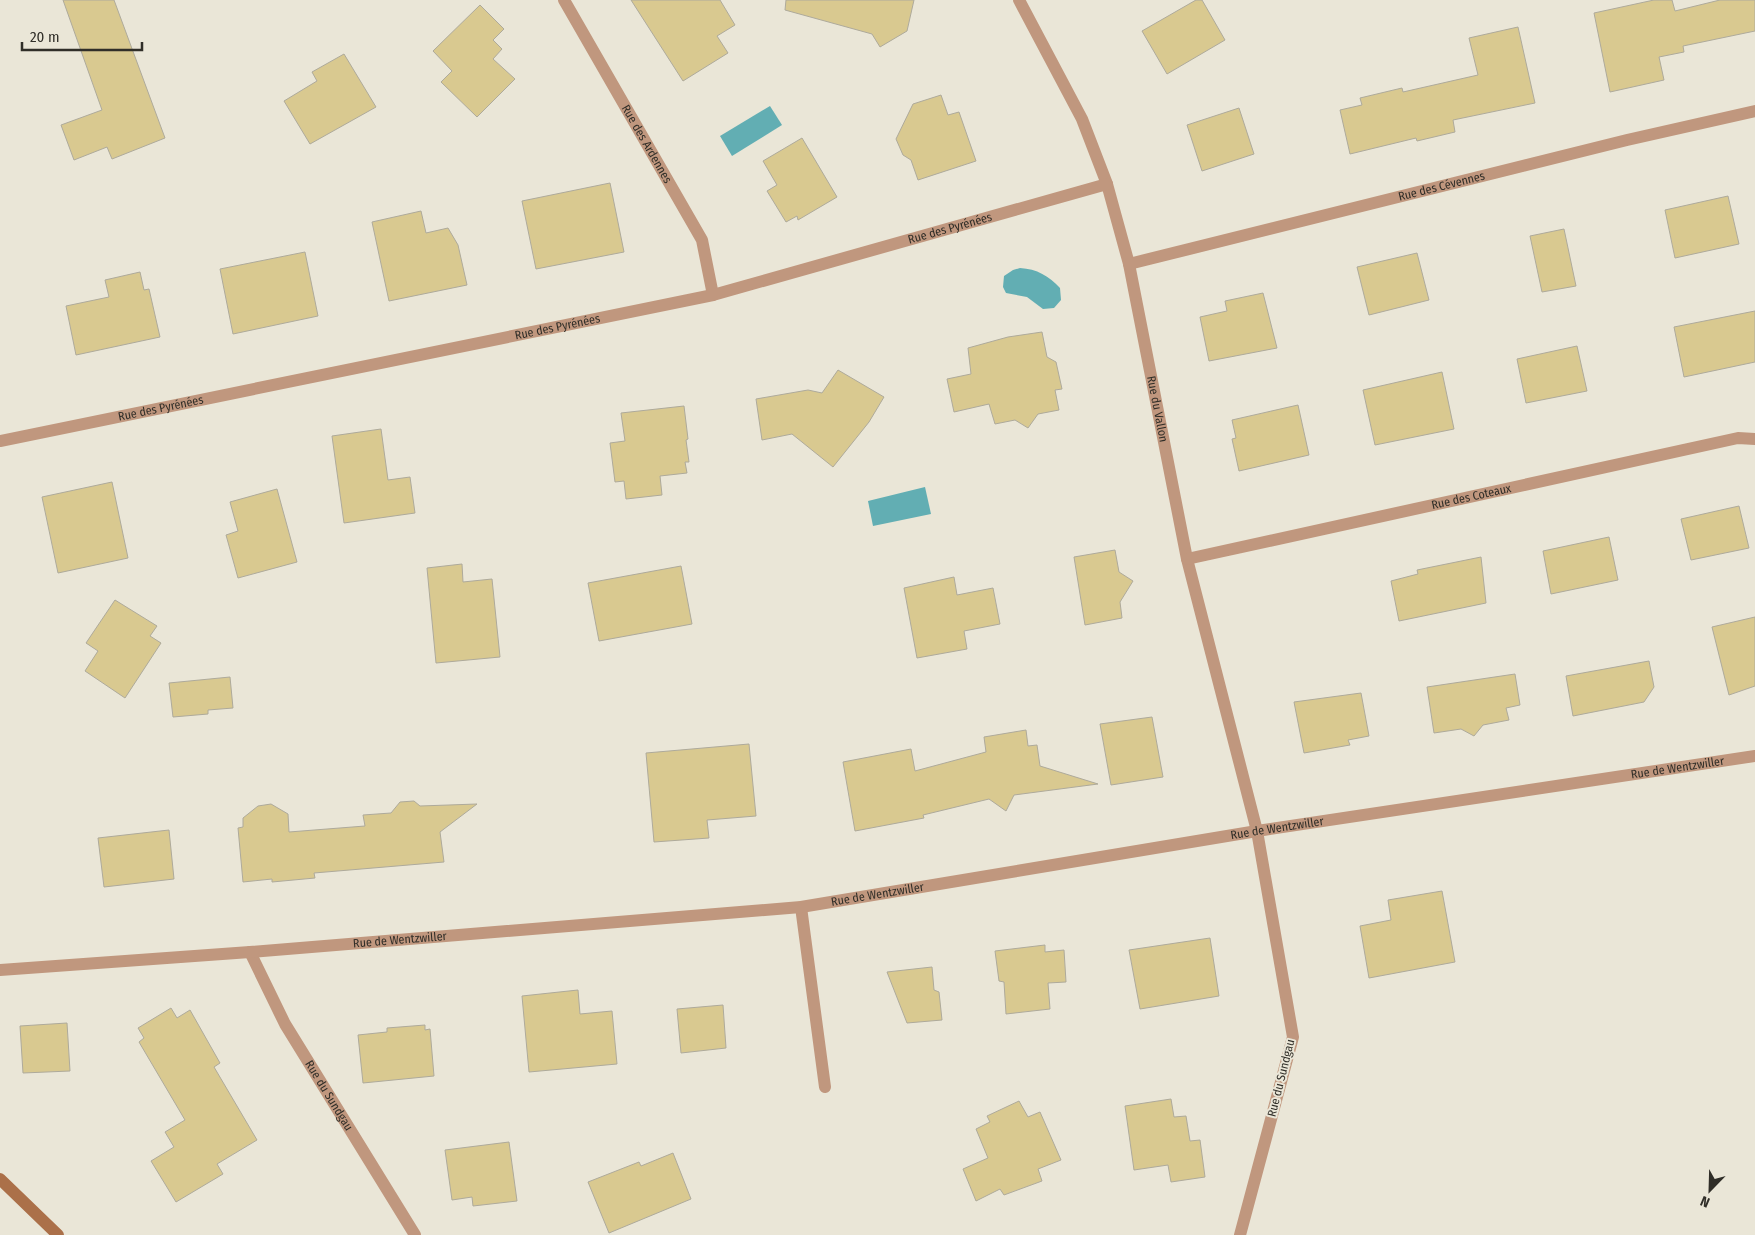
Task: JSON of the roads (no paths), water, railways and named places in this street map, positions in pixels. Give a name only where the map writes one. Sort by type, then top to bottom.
[{"type":"street","name":"Rue des Ardennes","points":[[564,0],[702,240],[713,295]]},
{"type":"street","name":"Rue du Vallon","points":[[1019,0],[1082,119],[1107,184],[1129,264],[1187,559],[1257,831]]},
{"type":"street","name":"Rue des Cévennes","points":[[1129,264],[1627,140],[1755,111]]},
{"type":"street","name":"Rue des Pyrénées","points":[[0,441],[713,295],[1107,184]]},
{"type":"street","name":"Rue des Coteaux","points":[[1187,559],[1738,438],[1755,439]]},
{"type":"street","name":"Rue de Wentzwiller","points":[[0,970],[250,952],[801,907],[1257,831],[1755,756]]},
{"type":"street","name":"Rue du Sundgau","points":[[1240,1235],[1293,1037],[1257,831]]},
{"type":"street","points":[[801,907],[825,1087]]},
{"type":"street","name":"Rue du Sundgau","points":[[250,952],[286,1024],[415,1235]]},
{"type":"street","points":[[0,1179],[58,1235]]},
{"type":"water","points":[[770,106],[782,125],[732,156],[720,136]]},
{"type":"water","points":[[1020,268],[1042,274],[1060,288],[1061,300],[1054,308],[1043,309],[1027,297],[1006,293],[1003,287],[1004,276]]},
{"type":"water","points":[[925,487],[931,514],[873,526],[868,501]]}]
